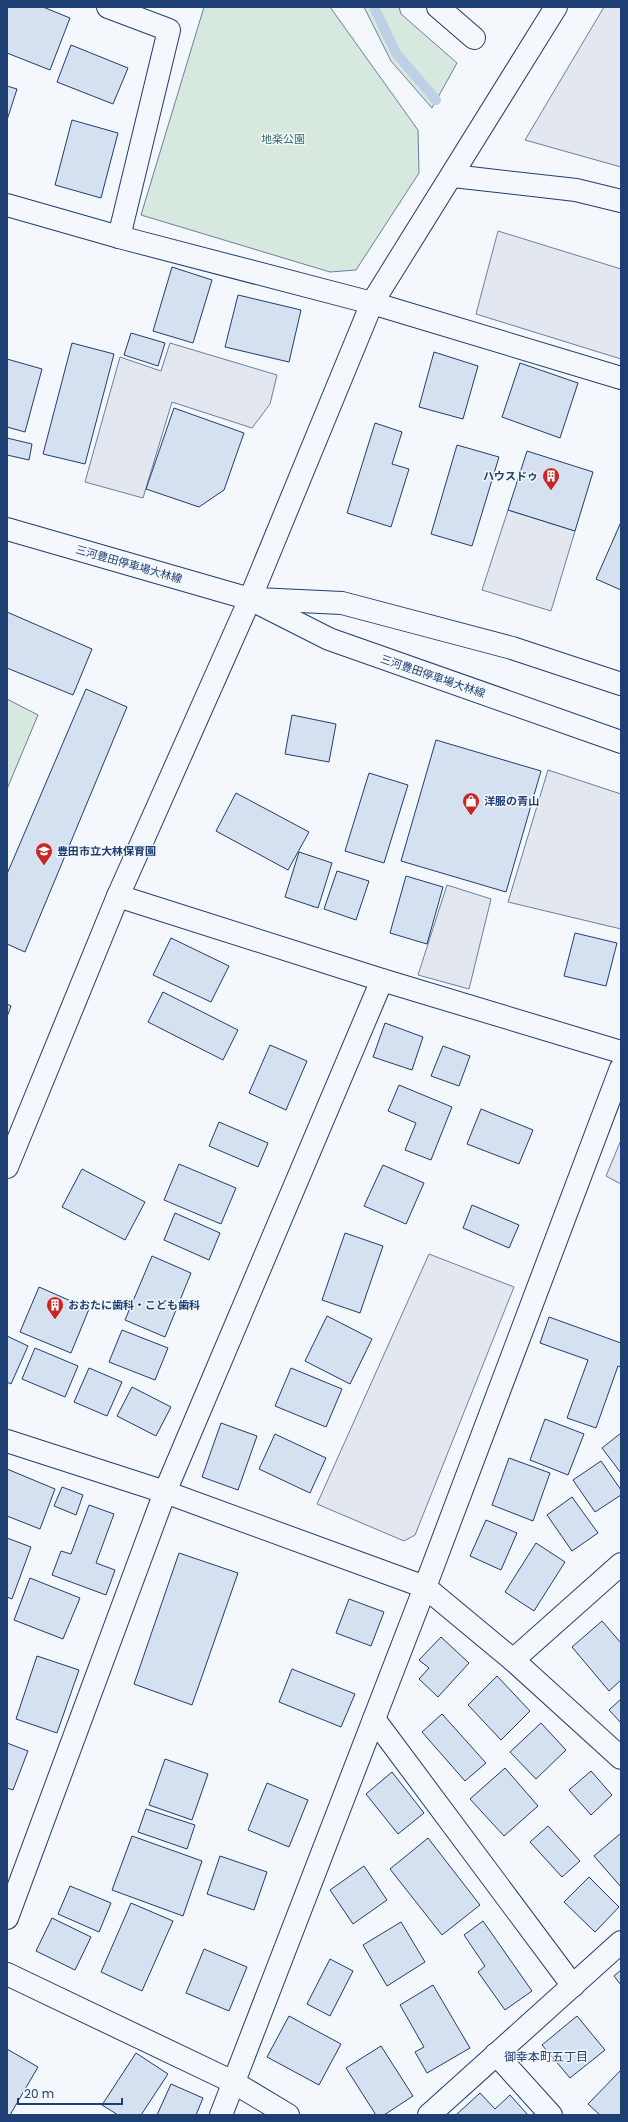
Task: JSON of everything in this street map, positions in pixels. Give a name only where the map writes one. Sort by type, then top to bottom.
[{"type":"street","points":[[108,7],[169,30],[119,237]]},
{"type":"street","points":[[438,7],[474,38]]},
{"type":"street","points":[[7,1167],[118,896],[250,599],[372,303],[453,176],[556,7]]},
{"type":"street","points":[[453,176],[576,190],[621,201]]},
{"type":"street","points":[[7,205],[119,237],[372,303],[621,378]]},
{"type":"street","name":"三河豊田停車場大林線","points":[[7,529],[250,599],[329,639],[621,742]]},
{"type":"street","name":"三河豊田停車場大林線","points":[[250,599],[342,603],[512,648],[621,684]]},
{"type":"street","points":[[118,896],[382,980],[621,1052]]},
{"type":"street","points":[[7,1918],[165,1492],[382,980]]},
{"type":"street","points":[[221,2115],[425,1587],[621,1068]]},
{"type":"street","points":[[7,1441],[165,1492],[425,1587],[513,1660],[621,1758]]},
{"type":"street","points":[[513,1660],[621,1564]]},
{"type":"street","points":[[374,1719],[573,1986]]},
{"type":"street","points":[[429,2115],[621,1942]]},
{"type":"street","points":[[7,1974],[233,2082],[288,2115]]},
{"type":"street","points":[[496,2054],[551,2115]]},
{"type":"green space","name":"地楽公園","points":[[204,7],[330,7],[418,130],[419,173],[356,270],[330,272],[141,215]]},
{"type":"green space","points":[[364,7],[399,7],[401,14],[457,63],[432,108],[391,61]]},
{"type":"green space","points":[[7,699],[38,715],[7,789]]},
{"type":"shaded area","points":[[604,7],[621,7],[621,167],[525,140]]},
{"type":"shaded area","points":[[498,231],[621,269],[621,359],[476,314]]},
{"type":"shaded area","points":[[170,343],[277,375],[270,404],[252,428],[172,402],[143,498],[85,482],[120,357],[161,371]]},
{"type":"shaded area","points":[[508,510],[575,531],[551,611],[482,590]]},
{"type":"shaded area","points":[[548,770],[621,794],[621,929],[508,902]]},
{"type":"shaded area","points":[[447,885],[491,899],[469,989],[418,975]]},
{"type":"shaded area","points":[[621,1140],[621,1184],[606,1176]]},
{"type":"shaded area","points":[[429,1254],[514,1287],[415,1535],[404,1541],[317,1504]]},
{"type":"building","points":[[7,7],[43,7],[70,18],[50,70],[7,53]]},
{"type":"building","points":[[71,45],[128,68],[113,104],[57,82]]},
{"type":"building","points":[[7,86],[17,89],[7,120]]},
{"type":"building","points":[[72,120],[118,133],[101,198],[55,185]]},
{"type":"building","points":[[172,267],[212,280],[193,343],[153,331]]},
{"type":"building","points":[[238,295],[301,310],[289,362],[225,347]]},
{"type":"building","points":[[131,333],[165,343],[158,366],[124,355]]},
{"type":"building","points":[[72,343],[114,354],[85,464],[43,454]]},
{"type":"building","points":[[434,352],[478,366],[463,419],[419,407]]},
{"type":"building","points":[[7,359],[42,369],[25,432],[7,427]]},
{"type":"building","points":[[520,363],[578,383],[560,438],[502,417]]},
{"type":"building","points":[[174,408],[244,433],[224,490],[199,507],[146,489]]},
{"type":"building","points":[[375,423],[402,432],[392,464],[409,469],[391,527],[347,513]]},
{"type":"building","points":[[7,438],[32,444],[29,460],[7,455]]},
{"type":"building","points":[[457,445],[499,457],[472,546],[431,534]]},
{"type":"building","name":"ハウスドゥ","points":[[527,451],[593,472],[575,531],[508,510]]},
{"type":"building","points":[[621,522],[621,590],[596,579]]},
{"type":"building","points":[[7,612],[92,649],[73,695],[7,668]]},
{"type":"building","points":[[86,689],[127,707],[25,952],[7,944],[7,874]]},
{"type":"building","points":[[292,715],[336,724],[329,762],[285,754]]},
{"type":"building","name":"洋服の青山","points":[[436,740],[541,771],[506,892],[401,861]]},
{"type":"building","points":[[369,773],[408,785],[384,863],[345,851]]},
{"type":"building","points":[[236,793],[309,832],[288,870],[216,831]]},
{"type":"building","points":[[299,852],[332,863],[318,908],[285,897]]},
{"type":"building","points":[[337,871],[369,881],[356,920],[324,909]]},
{"type":"building","points":[[406,876],[443,887],[427,944],[390,933]]},
{"type":"building","points":[[575,933],[617,943],[606,986],[564,976]]},
{"type":"building","points":[[171,938],[229,966],[211,1002],[153,975]]},
{"type":"building","points":[[163,992],[238,1030],[223,1060],[148,1022]]},
{"type":"building","points":[[7,1004],[11,1006],[7,1017]]},
{"type":"building","points":[[385,1023],[423,1037],[412,1070],[373,1057]]},
{"type":"building","points":[[270,1045],[307,1061],[286,1110],[249,1093]]},
{"type":"building","points":[[443,1046],[470,1056],[459,1086],[431,1076]]},
{"type":"building","points":[[399,1085],[452,1107],[431,1160],[405,1150],[416,1123],[388,1111]]},
{"type":"building","points":[[481,1109],[533,1130],[519,1164],[467,1144]]},
{"type":"building","points":[[219,1122],[268,1143],[258,1167],[209,1146]]},
{"type":"building","points":[[179,1164],[236,1188],[221,1224],[164,1200]]},
{"type":"building","points":[[383,1165],[424,1183],[406,1224],[364,1206]]},
{"type":"building","points":[[82,1169],[145,1202],[125,1240],[62,1207]]},
{"type":"building","points":[[472,1205],[519,1225],[509,1248],[463,1228]]},
{"type":"building","points":[[175,1213],[220,1233],[209,1260],[164,1240]]},
{"type":"building","points":[[345,1233],[383,1246],[360,1313],[322,1300]]},
{"type":"building","points":[[152,1256],[191,1273],[165,1337],[125,1320]]},
{"type":"building","name":"おおたに歯科・こども歯科","points":[[39,1287],[89,1309],[71,1353],[20,1332]]},
{"type":"building","points":[[327,1316],[372,1339],[350,1384],[305,1361]]},
{"type":"building","points":[[549,1317],[621,1343],[621,1367],[618,1366],[596,1428],[567,1418],[588,1360],[540,1343]]},
{"type":"building","points":[[122,1330],[168,1348],[155,1380],[109,1362]]},
{"type":"building","points":[[7,1336],[28,1346],[11,1384],[7,1382]]},
{"type":"building","points":[[35,1348],[78,1366],[65,1397],[22,1379]]},
{"type":"building","points":[[89,1368],[122,1382],[107,1416],[74,1402]]},
{"type":"building","points":[[291,1368],[342,1389],[326,1427],[275,1406]]},
{"type":"building","points":[[132,1387],[171,1407],[156,1436],[117,1416]]},
{"type":"building","points":[[545,1419],[584,1434],[568,1475],[530,1460]]},
{"type":"building","points":[[221,1423],[257,1436],[238,1490],[202,1477]]},
{"type":"building","points":[[621,1433],[621,1473],[602,1448]]},
{"type":"building","points":[[275,1434],[326,1458],[310,1493],[259,1469]]},
{"type":"building","points":[[509,1458],[550,1473],[533,1521],[492,1505]]},
{"type":"building","points":[[601,1461],[621,1490],[621,1495],[595,1512],[573,1480]]},
{"type":"building","points":[[7,1469],[55,1489],[40,1529],[7,1516]]},
{"type":"building","points":[[62,1487],[83,1495],[76,1515],[54,1506]]},
{"type":"building","points":[[572,1497],[598,1533],[572,1551],[547,1515]]},
{"type":"building","points":[[89,1505],[114,1514],[96,1563],[115,1570],[106,1595],[52,1575],[61,1551],[71,1554]]},
{"type":"building","points":[[486,1520],[517,1533],[501,1570],[470,1556]]},
{"type":"building","points":[[7,1538],[31,1547],[12,1599],[7,1597]]},
{"type":"building","points":[[536,1543],[565,1562],[534,1611],[505,1592]]},
{"type":"building","points":[[179,1553],[238,1573],[192,1705],[134,1684]]},
{"type":"building","points":[[30,1578],[80,1598],[63,1639],[14,1620]]},
{"type":"building","points":[[349,1599],[384,1612],[371,1646],[336,1633]]},
{"type":"building","points":[[602,1621],[621,1643],[621,1680],[609,1691],[572,1647]]},
{"type":"building","points":[[441,1637],[469,1663],[438,1697],[419,1679],[429,1668],[419,1660]]},
{"type":"building","points":[[37,1656],[79,1670],[57,1733],[16,1719]]},
{"type":"building","points":[[292,1669],[355,1694],[341,1727],[279,1702]]},
{"type":"building","points":[[497,1676],[530,1711],[501,1740],[468,1705]]},
{"type":"building","points":[[621,1699],[621,1723],[609,1710]]},
{"type":"building","points":[[442,1714],[486,1763],[465,1781],[422,1732]]},
{"type":"building","points":[[541,1723],[566,1750],[536,1779],[510,1752]]},
{"type":"building","points":[[7,1743],[28,1751],[13,1790],[7,1788]]},
{"type":"building","points":[[165,1759],[208,1774],[192,1820],[149,1805]]},
{"type":"building","points":[[505,1768],[538,1806],[504,1836],[470,1799]]},
{"type":"building","points":[[591,1771],[612,1795],[591,1815],[569,1790]]},
{"type":"building","points":[[392,1772],[424,1813],[398,1834],[366,1794]]},
{"type":"building","points":[[267,1783],[308,1800],[289,1847],[248,1830]]},
{"type":"building","points":[[146,1809],[195,1825],[187,1849],[138,1832]]},
{"type":"building","points":[[548,1826],[580,1861],[562,1877],[530,1842]]},
{"type":"building","points":[[621,1833],[621,1887],[594,1856]]},
{"type":"building","points":[[132,1836],[202,1861],[183,1916],[112,1890]]},
{"type":"building","points":[[428,1838],[480,1905],[442,1935],[390,1869]]},
{"type":"building","points":[[220,1856],[267,1872],[254,1910],[207,1894]]},
{"type":"building","points":[[364,1866],[387,1900],[353,1924],[330,1890]]},
{"type":"building","points":[[589,1877],[619,1907],[595,1932],[564,1902]]},
{"type":"building","points":[[70,1886],[111,1903],[99,1932],[58,1914]]},
{"type":"building","points":[[131,1903],[173,1921],[142,1991],[101,1972]]},
{"type":"building","points":[[52,1918],[91,1937],[75,1970],[36,1951]]},
{"type":"building","points":[[483,1921],[532,1991],[505,2010],[478,1972],[485,1966],[464,1935]]},
{"type":"building","points":[[401,1922],[425,1962],[387,1986],[363,1945]]},
{"type":"building","points":[[204,1949],[247,1967],[229,2011],[186,1993]]},
{"type":"building","points":[[330,1959],[353,1971],[330,2016],[307,2004]]},
{"type":"building","points":[[621,1970],[621,1985],[614,1976]]},
{"type":"building","points":[[433,1985],[470,2048],[427,2073],[415,2052],[424,2047],[400,2005]]},
{"type":"building","points":[[289,2016],[341,2044],[319,2085],[267,2057]]},
{"type":"building","points":[[577,2016],[605,2050],[570,2078],[542,2045]]},
{"type":"building","points":[[381,2046],[413,2096],[384,2115],[376,2115],[346,2068]]},
{"type":"building","points":[[7,2049],[38,2067],[10,2115],[7,2115]]},
{"type":"building","points":[[136,2053],[168,2074],[141,2115],[118,2115],[102,2105]]},
{"type":"building","points":[[621,2070],[621,2115],[600,2115],[588,2104]]},
{"type":"building","points":[[171,2084],[203,2098],[196,2115],[157,2115]]},
{"type":"building","points":[[480,2093],[495,2109],[510,2095],[528,2115],[456,2115]]},
{"type":"waterway","points":[[374,7],[396,53],[436,100]]},
{"type":"place","name":"ハウスドゥ","points":[[551,491]]},
{"type":"place","name":"洋服の青山","points":[[471,816]]},
{"type":"place","name":"豊田市立大林保育園","points":[[44,866]]},
{"type":"place","name":"おおたに歯科・こども歯科","points":[[55,1320]]},
{"type":"district","name":"御幸本町五丁目","points":[[546,2057]]}]
